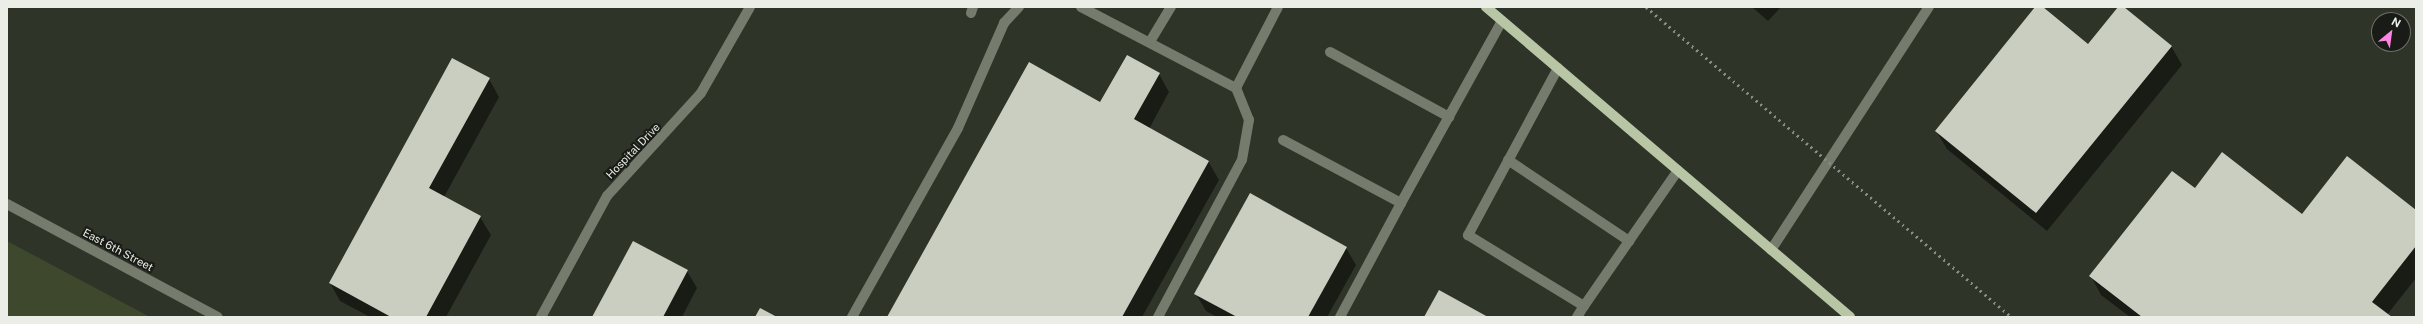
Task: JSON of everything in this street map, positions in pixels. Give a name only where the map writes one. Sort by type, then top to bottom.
[{"type":"main road","points":[[1486,7],[1850,317]]},
{"type":"street","name":"Hospital Drive","points":[[541,317],[607,196],[701,93],[750,7]]},
{"type":"street","points":[[852,317],[958,128],[1004,23],[1019,7]]},
{"type":"street","points":[[1081,7],[1151,40],[1236,88],[1249,120],[1242,160],[1158,317]]},
{"type":"street","points":[[1151,40],[1171,7]]},
{"type":"street","points":[[1236,88],[1278,7]]},
{"type":"street","points":[[1771,250],[1929,7]]},
{"type":"street","points":[[1340,317],[1401,203],[1502,21]]},
{"type":"street","points":[[1330,52],[1449,117]]},
{"type":"street","points":[[1558,68],[1468,235],[1584,306]]},
{"type":"street","points":[[1283,140],[1401,203]]},
{"type":"street","points":[[1508,160],[1629,242]]},
{"type":"street","points":[[1577,317],[1678,170]]},
{"type":"street","name":"East 6th Street","points":[[7,204],[218,317]]},
{"type":"green space","points":[[7,241],[150,317],[7,317]]},
{"type":"building","points":[[2035,7],[2043,7],[2088,44],[2118,7],[2124,7],[2172,46],[2036,213],[1935,131]]},
{"type":"building","points":[[1127,55],[1160,73],[1134,119],[1209,161],[1122,317],[887,317],[1029,62],[1100,102]]},
{"type":"building","points":[[452,58],[490,78],[429,188],[481,216],[426,317],[391,317],[329,283]]},
{"type":"building","points":[[2222,152],[2302,214],[2347,156],[2416,210],[2416,246],[2372,302],[2392,317],[2142,317],[2089,276],[2172,171],[2195,188]]},
{"type":"building","points":[[1250,193],[1347,247],[1308,317],[1237,317],[1194,294]]},
{"type":"building","points":[[633,241],[688,270],[663,317],[592,317]]},
{"type":"building","points":[[1439,290],[1488,317],[1424,317]]},
{"type":"building","points":[[760,308],[777,317],[755,317]]},
{"type":"railway","points":[[1646,7],[2011,317]]}]
